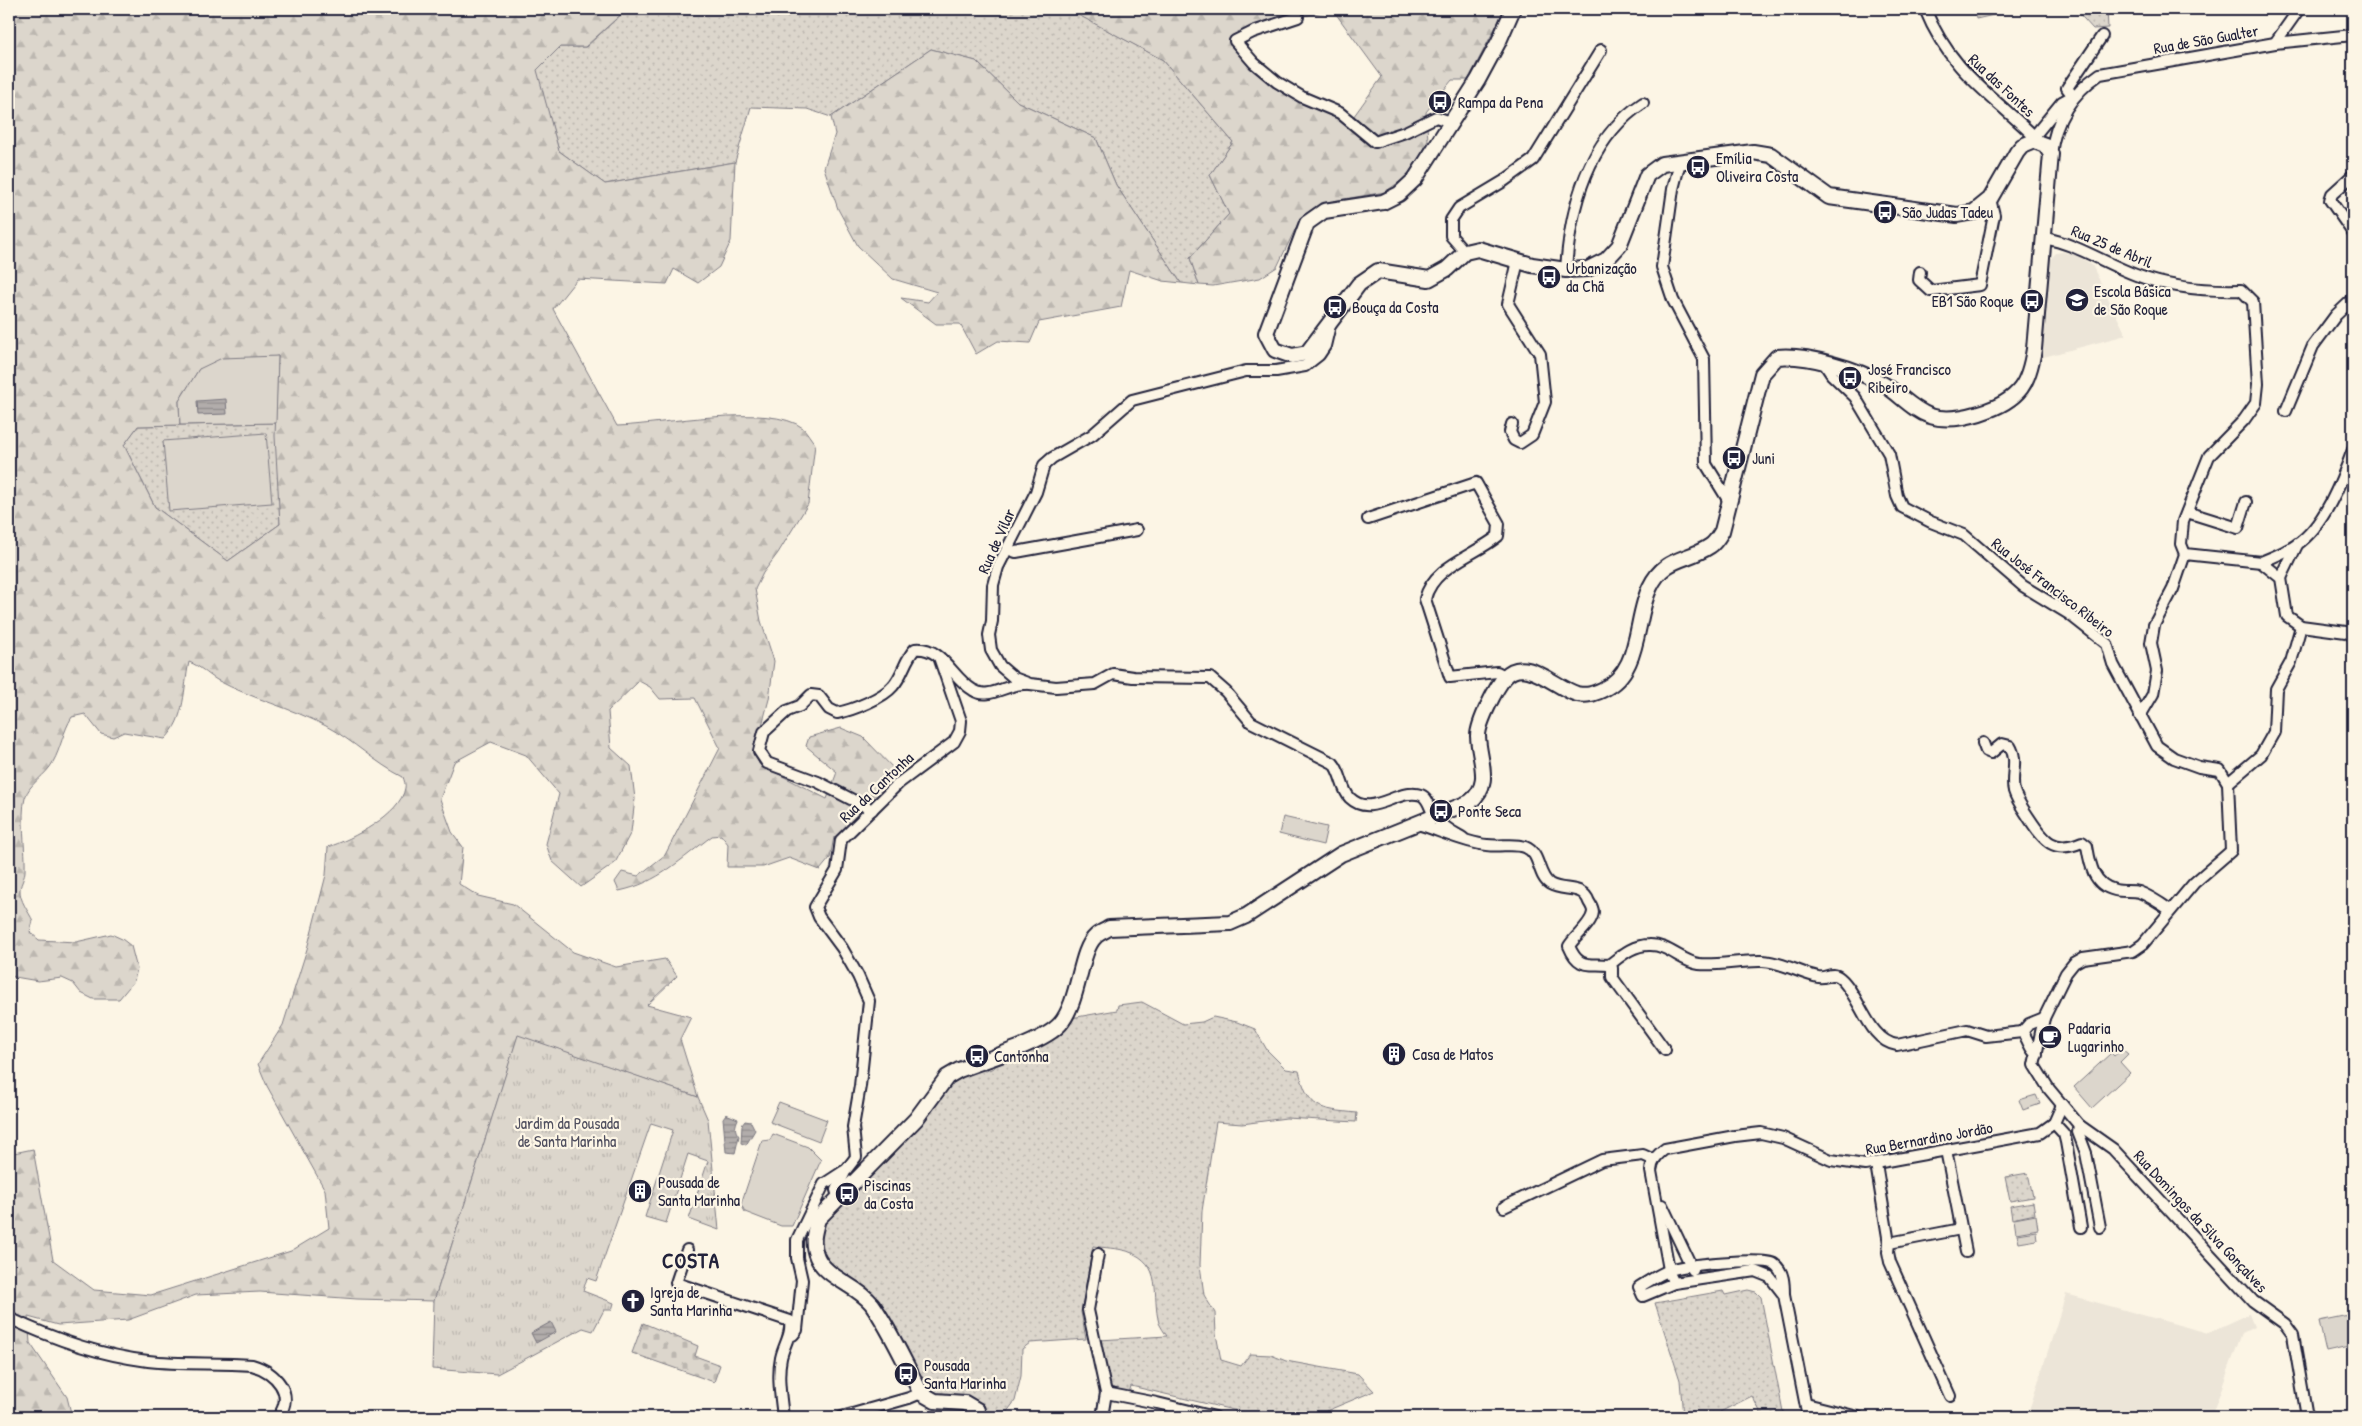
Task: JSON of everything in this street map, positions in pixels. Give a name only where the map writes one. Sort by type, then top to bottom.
[{"type":"street","points":[[978,1417],[977,1410],[965,1403],[935,1401],[921,1393],[871,1304],[853,1286],[827,1271],[818,1258],[812,1239],[818,1219],[916,1119],[947,1077],[959,1070],[1039,1038],[1059,1025],[1071,1009],[1088,949],[1095,936],[1109,928],[1230,923],[1246,916],[1341,854],[1470,802],[1480,793],[1484,783],[1478,734],[1483,718],[1505,676],[1516,670],[1534,671],[1576,694],[1591,695],[1607,688],[1623,674],[1633,652],[1649,588],[1662,567],[1711,546],[1722,531],[1762,374],[1777,357],[1792,356],[1867,376],[1884,385],[1918,411],[1931,416],[1959,418],[1994,408],[2010,399],[2020,389],[2032,361],[2044,238],[2038,139],[2017,152],[1990,199],[1974,212],[1957,215],[1829,197],[1771,155],[1753,152],[1662,164],[1647,176],[1619,246],[1606,260],[1588,269],[1566,270],[1518,261],[1478,249],[1465,252],[1446,269],[1428,279],[1378,272],[1359,284],[1307,353],[1292,356],[1275,350],[1266,333],[1307,223],[1324,211],[1383,202],[1399,194],[1414,179],[1495,49],[1513,9]]},
{"type":"street","name":"Rua das Fontes","points":[[1925,9],[1950,56],[1977,86],[2038,139]]},
{"type":"street","points":[[2275,43],[2299,9]]},
{"type":"street","points":[[1298,17],[1253,32],[1235,41],[1254,63],[1276,82],[1302,97],[1340,113],[1375,142],[1405,132],[1436,117],[1451,122]]},
{"type":"street","name":"Rua de São Gualter","points":[[2038,139],[2083,85],[2100,74],[2275,43],[2353,35]]},
{"type":"street","points":[[2073,96],[2067,88],[2102,36]]},
{"type":"street","points":[[1465,252],[1452,236],[1451,220],[1459,208],[1504,181],[1533,160],[1602,50]]},
{"type":"street","name":"Rua de São Gualter","points":[[2038,139],[2062,102],[2073,96]]},
{"type":"street","points":[[1566,270],[1573,219],[1589,171],[1608,134],[1625,117],[1643,104]]},
{"type":"street","points":[[1680,162],[1673,189],[1662,267],[1673,300],[1704,359],[1706,464],[1730,503]]},
{"type":"street","points":[[2353,175],[2332,194],[2330,200],[2353,233]]},
{"type":"street","points":[[1920,272],[1919,280],[1931,290],[1980,285],[1994,215],[1990,199]]},
{"type":"street","name":"Rua 25 de Abril","points":[[2044,238],[2066,242],[2136,275],[2202,291],[2241,290],[2253,302],[2258,384],[2256,403],[2244,420],[2209,456],[2183,521],[2181,544],[2185,554],[2173,589],[2154,626],[2151,643],[2157,671],[2153,694],[2140,716]]},
{"type":"street","points":[[1512,424],[1510,432],[1514,440],[1520,443],[1532,435],[1546,402],[1540,354],[1508,304],[1518,261]]},
{"type":"street","points":[[2286,410],[2313,346],[2336,316],[2353,299]]},
{"type":"street","name":"Rua de Vilar","points":[[1330,323],[1325,346],[1305,366],[1276,372],[1246,372],[1132,400],[1092,435],[1052,458],[1044,465],[1036,492],[1007,549],[993,584],[992,621],[989,635],[991,650],[1000,666],[1014,678],[1030,684],[1056,687],[1079,686],[1095,684],[1113,674],[1133,677],[1210,678],[1226,692],[1250,722],[1333,764],[1341,777],[1346,793],[1352,800],[1367,805],[1379,804],[1402,796],[1419,794],[1426,798],[1435,817]]},
{"type":"street","name":"Rua José Francisco Ribeiro","points":[[1824,363],[1832,375],[1855,397],[1889,454],[1896,496],[1902,507],[1930,522],[1964,535],[2023,586],[2069,614],[2107,644],[2113,664],[2157,746],[2174,758],[2199,767],[2220,770],[2228,782]]},
{"type":"street","points":[[2185,554],[2261,562],[2297,545],[2314,530],[2343,478],[2353,450]]},
{"type":"street","points":[[1368,519],[1476,483],[1499,524],[1498,536],[1489,544],[1453,564],[1428,588],[1425,599],[1450,677],[1497,672],[1505,676]]},
{"type":"street","points":[[2187,512],[2238,528],[2246,502]]},
{"type":"street","points":[[1007,549],[1016,552],[1137,530]]},
{"type":"street","points":[[2280,578],[2297,545]]},
{"type":"street","points":[[2261,562],[2280,578],[2288,616],[2301,626],[2346,632],[2353,636]]},
{"type":"street","points":[[2035,1060],[2044,1018],[2066,973],[2074,963],[2083,958],[2133,950],[2143,944],[2194,883],[2231,851],[2228,782],[2261,755],[2274,732],[2276,689],[2291,662],[2301,626]]},
{"type":"street","points":[[872,810],[818,782],[767,763],[759,751],[764,732],[787,711],[800,706],[811,695],[819,696],[829,709],[838,713],[852,710],[878,696],[893,686],[908,656],[915,648],[925,648],[939,657],[963,683],[975,692],[988,694],[1006,686],[1030,684]]},
{"type":"street","name":"Rua da Cantonha","points":[[838,1197],[836,1190],[846,1170],[856,1157],[853,1127],[860,1086],[869,1001],[854,969],[819,917],[815,907],[837,870],[841,840],[859,825],[899,783],[954,742],[960,731],[961,720],[939,657]]},
{"type":"street","points":[[1983,743],[1986,751],[1991,753],[2002,744],[2010,746],[2015,760],[2014,790],[2018,801],[2040,834],[2051,844],[2062,847],[2082,842],[2087,846],[2090,866],[2095,877],[2104,884],[2114,890],[2137,892],[2148,896],[2170,910]]},
{"type":"street","points":[[1435,817],[1444,827],[1463,838]]},
{"type":"street","points":[[1418,824],[1486,845],[1516,845],[1528,848],[1535,856],[1548,883],[1559,888],[1578,889],[1587,896],[1593,911],[1591,920],[1575,936],[1569,946],[1574,958],[1587,965],[1609,964],[1635,946],[1651,945],[1669,949],[1698,964],[1766,961],[1821,978],[1832,974],[1839,977],[1855,996],[1867,1021],[1889,1044],[1897,1045],[1967,1030],[1986,1036],[2022,1032],[2029,1024],[2044,1018]]},
{"type":"street","points":[[1609,964],[1612,968],[1612,977],[1665,1050]]},
{"type":"street","name":"Rua Domingos da Silva Gonçalves","points":[[2022,1032],[2028,1038],[2035,1060],[2062,1105],[2078,1125],[2113,1149],[2253,1301],[2285,1324],[2293,1335],[2307,1417]]},
{"type":"street","points":[[2062,1105],[2054,1122],[2064,1134],[2082,1227]]},
{"type":"street","name":"Rua Bernardino Jordão","points":[[1654,1160],[1665,1150],[1735,1136],[1761,1133],[1783,1138],[1831,1160],[1845,1164],[1876,1164],[2040,1133],[2054,1122]]},
{"type":"street","points":[[2078,1125],[2078,1132],[2086,1153],[2100,1227]]},
{"type":"street","points":[[1946,1150],[1966,1252]]},
{"type":"street","points":[[1504,1207],[1602,1160],[1638,1155],[1647,1156],[1654,1160],[1651,1170],[1674,1283]]},
{"type":"street","points":[[1876,1164],[1889,1243],[1890,1262],[1950,1396]]},
{"type":"street","points":[[786,1346],[797,1330],[802,1280],[797,1258],[798,1240],[824,1184],[846,1170]]},
{"type":"street","points":[[2076,1196],[2093,1192]]},
{"type":"street","points":[[1657,1195],[1692,1265],[1695,1279]]},
{"type":"street","points":[[1889,1243],[1961,1229]]},
{"type":"street","points":[[688,1250],[676,1283],[790,1321],[792,1331],[781,1358],[780,1384],[783,1417]]},
{"type":"street","points":[[1098,1254],[1088,1310],[1106,1393],[1102,1417]]},
{"type":"street","points":[[1784,1295],[1770,1277],[1755,1271],[1674,1283],[1643,1296],[1639,1287],[1670,1270],[1692,1265],[1760,1260],[1772,1262],[1781,1272],[1784,1281],[1784,1295],[1808,1417]]},
{"type":"street","points":[[9,1318],[62,1341],[109,1354],[156,1362],[252,1364],[266,1369],[277,1378],[283,1387],[285,1396],[283,1410],[278,1417]]},
{"type":"street","points":[[842,1417],[921,1393]]},
{"type":"street","points":[[1106,1393],[1215,1417]]},
{"type":"street","points":[[1806,1404],[1858,1417]]},
{"type":"shaded area","name":"Escola Básica de São Roque","points":[[2063,252],[2077,255],[2092,265],[2126,335],[2040,358],[2049,261],[2056,253]]},
{"type":"shaded area","points":[[226,399],[227,414],[198,415],[197,401]]},
{"type":"shaded area","points":[[726,1114],[738,1119],[736,1132],[739,1136],[735,1153],[726,1152],[723,1118]]},
{"type":"shaded area","points":[[745,1121],[751,1122],[755,1130],[746,1145],[741,1143],[742,1125]]},
{"type":"shaded area","points":[[2066,1294],[2208,1333],[2249,1314],[2254,1327],[2242,1333],[2211,1417],[2027,1417]]},
{"type":"shaded area","points":[[551,1322],[556,1332],[536,1343],[531,1333]]},
{"type":"green space","points":[[9,9],[627,9],[585,47],[560,47],[537,70],[559,151],[605,184],[735,162],[731,241],[719,267],[698,283],[674,269],[667,284],[577,279],[553,309],[617,426],[741,416],[787,420],[806,431],[815,444],[808,504],[778,553],[763,573],[755,589],[761,621],[774,661],[769,699],[755,752],[759,764],[827,799],[837,772],[806,746],[809,737],[841,728],[863,737],[898,773],[861,822],[834,837],[830,858],[820,870],[789,858],[763,867],[727,867],[728,844],[721,835],[712,836],[657,876],[646,882],[619,891],[615,882],[622,872],[638,876],[665,855],[720,748],[695,698],[660,699],[650,687],[639,681],[608,711],[611,748],[631,766],[635,799],[631,832],[615,863],[581,887],[552,861],[546,844],[559,794],[526,755],[491,742],[454,762],[440,799],[452,832],[463,847],[459,884],[478,896],[513,904],[573,952],[616,967],[665,959],[677,976],[647,1005],[691,1017],[680,1039],[698,1097],[518,1036],[434,1301],[357,1299],[260,1292],[196,1295],[128,1320],[58,1325],[28,1317],[30,1343],[67,1397],[72,1417],[9,1417],[9,1154],[33,1149],[53,1260],[94,1290],[151,1295],[291,1251],[329,1228],[325,1190],[267,1086],[258,1064],[283,1025],[307,949],[326,875],[328,847],[338,844],[374,825],[395,807],[405,787],[403,777],[326,726],[230,687],[189,662],[180,713],[172,731],[165,739],[124,732],[113,737],[101,734],[85,714],[72,717],[53,762],[30,788],[25,798],[23,814],[25,871],[20,893],[33,921],[30,932],[39,940],[76,942],[111,934],[131,946],[137,969],[134,981],[119,999],[93,999],[81,993],[73,983],[62,978],[38,981],[9,976]],"holes":[[[278,356],[275,436],[280,524],[228,561],[155,507],[124,445],[138,426],[180,425],[179,401],[199,369]]]},
{"type":"green space","points":[[627,9],[1071,9],[1163,60],[1233,142],[1210,175],[1229,214],[1190,258],[1199,285],[1181,283],[1116,185],[1096,138],[1018,102],[976,61],[931,49],[831,117],[807,109],[751,107],[735,162],[605,184],[559,151],[536,70],[560,47],[586,47]]},
{"type":"green space","points":[[1071,9],[1505,9],[1468,80],[1452,80],[1426,112],[1428,140],[1423,152],[1405,178],[1385,192],[1321,203],[1301,217],[1277,267],[1260,278],[1213,286],[1199,285],[1190,258],[1229,214],[1210,175],[1233,142],[1163,60],[1071,11]],"holes":[[[1333,10],[1382,77],[1351,120],[1254,63],[1235,41],[1298,17]]]},
{"type":"green space","points":[[1974,9],[2021,9],[1976,19]]},
{"type":"green space","points":[[2075,9],[2107,9],[2108,28],[2093,29]]},
{"type":"green space","points":[[931,49],[976,61],[1018,102],[1096,138],[1116,185],[1181,283],[1163,281],[1129,270],[1121,307],[1039,322],[1030,343],[998,341],[976,354],[960,324],[936,324],[901,298],[928,302],[937,292],[893,279],[858,246],[838,209],[824,168],[835,134],[831,117]]},
{"type":"green space","points":[[278,356],[276,423],[180,425],[179,401],[199,369],[222,358]]},
{"type":"green space","points":[[276,423],[280,524],[228,561],[155,507],[124,445],[138,426]]},
{"type":"green space","points":[[266,433],[272,503],[169,511],[163,441]]},
{"type":"green space","points":[[1283,817],[1327,827],[1323,845],[1279,834]]},
{"type":"green space","points":[[1142,1002],[1183,1024],[1202,1022],[1213,1017],[1237,1022],[1255,1029],[1267,1050],[1286,1069],[1299,1071],[1307,1093],[1318,1105],[1333,1110],[1357,1113],[1356,1122],[1286,1118],[1242,1124],[1216,1122],[1202,1211],[1200,1265],[1204,1295],[1215,1313],[1216,1334],[1221,1360],[1241,1366],[1250,1354],[1271,1355],[1286,1361],[1358,1374],[1374,1391],[1312,1417],[1263,1417],[1131,1386],[1129,1393],[1109,1389],[1099,1340],[1167,1336],[1159,1323],[1154,1281],[1152,1272],[1147,1264],[1139,1257],[1127,1251],[1093,1246],[1081,1312],[1086,1339],[1030,1343],[1022,1349],[1021,1376],[1015,1401],[1003,1417],[985,1417],[936,1396],[926,1389],[882,1314],[835,1271],[818,1249],[819,1227],[953,1079],[979,1068],[986,1071],[994,1068],[998,1061],[1071,1018],[1117,1010],[1118,1005]]},
{"type":"green space","name":"Jardim da Pousada de Santa Marinha","points":[[518,1035],[698,1097],[708,1120],[719,1230],[689,1219],[708,1161],[688,1154],[666,1223],[645,1217],[673,1130],[651,1123],[596,1281],[587,1278],[583,1291],[614,1303],[612,1310],[604,1310],[593,1331],[583,1328],[497,1374],[432,1369],[434,1301]]},
{"type":"green space","points":[[2122,1049],[2128,1054],[2120,1062],[2130,1073],[2092,1108],[2074,1087],[2111,1053],[2114,1056]]},
{"type":"green space","points":[[2036,1095],[2040,1104],[2023,1110],[2019,1100]]},
{"type":"green space","points":[[779,1102],[827,1120],[819,1141],[770,1122]]},
{"type":"green space","points":[[773,1134],[808,1147],[821,1160],[792,1226],[781,1226],[745,1212],[741,1204],[762,1141],[770,1140]]},
{"type":"green space","points":[[2028,1173],[2033,1197],[2010,1201],[2005,1177]]},
{"type":"green space","points":[[2033,1202],[2035,1214],[2012,1219],[2010,1206]]},
{"type":"green space","points":[[2036,1215],[2038,1229],[2016,1233],[2014,1219]]},
{"type":"green space","points":[[2036,1231],[2037,1240],[2019,1243],[2017,1234]]},
{"type":"green space","points":[[1748,1290],[1756,1292],[1761,1297],[1784,1417],[1763,1417],[1752,1396],[1720,1412],[1721,1417],[1683,1417],[1680,1380],[1655,1303],[1723,1291],[1725,1295]]},
{"type":"green space","points":[[2353,1314],[2353,1346],[2326,1352],[2319,1321]]},
{"type":"green space","points":[[643,1323],[698,1346],[695,1356],[720,1365],[714,1382],[632,1353]]},
{"type":"place","name":"Rampa da Pena","points":[[1440,102]]},
{"type":"place","name":"Emília Oliveira Costa","points":[[1698,167]]},
{"type":"place","name":"São Judas Tadeu","points":[[1885,212]]},
{"type":"place","name":"Urbanização da Chã","points":[[1549,277]]},
{"type":"place","name":"Escola Básica de São Roque","points":[[2077,300]]},
{"type":"place","name":"EB1 São Roque","points":[[2032,301]]},
{"type":"place","name":"Bouça da Costa","points":[[1335,307]]},
{"type":"place","name":"José Francisco Ribeiro","points":[[1850,378]]},
{"type":"place","name":"Juni","points":[[1734,458]]},
{"type":"place","name":"Ponte Seca","points":[[1441,811]]},
{"type":"place","name":"Padaria Lugarinho","points":[[2050,1037]]},
{"type":"place","name":"Casa de Matos","points":[[1394,1054]]},
{"type":"place","name":"Cantonha","points":[[977,1056]]},
{"type":"place","name":"Pousada de Santa Marinha","points":[[640,1191]]},
{"type":"place","name":"Piscinas da Costa","points":[[847,1194]]},
{"type":"place","name":"Igreja de Santa Marinha","points":[[633,1301]]},
{"type":"place","name":"Pousada Santa Marinha","points":[[906,1374]]},
{"type":"district","name":"COSTA","points":[[691,1260]]}]
